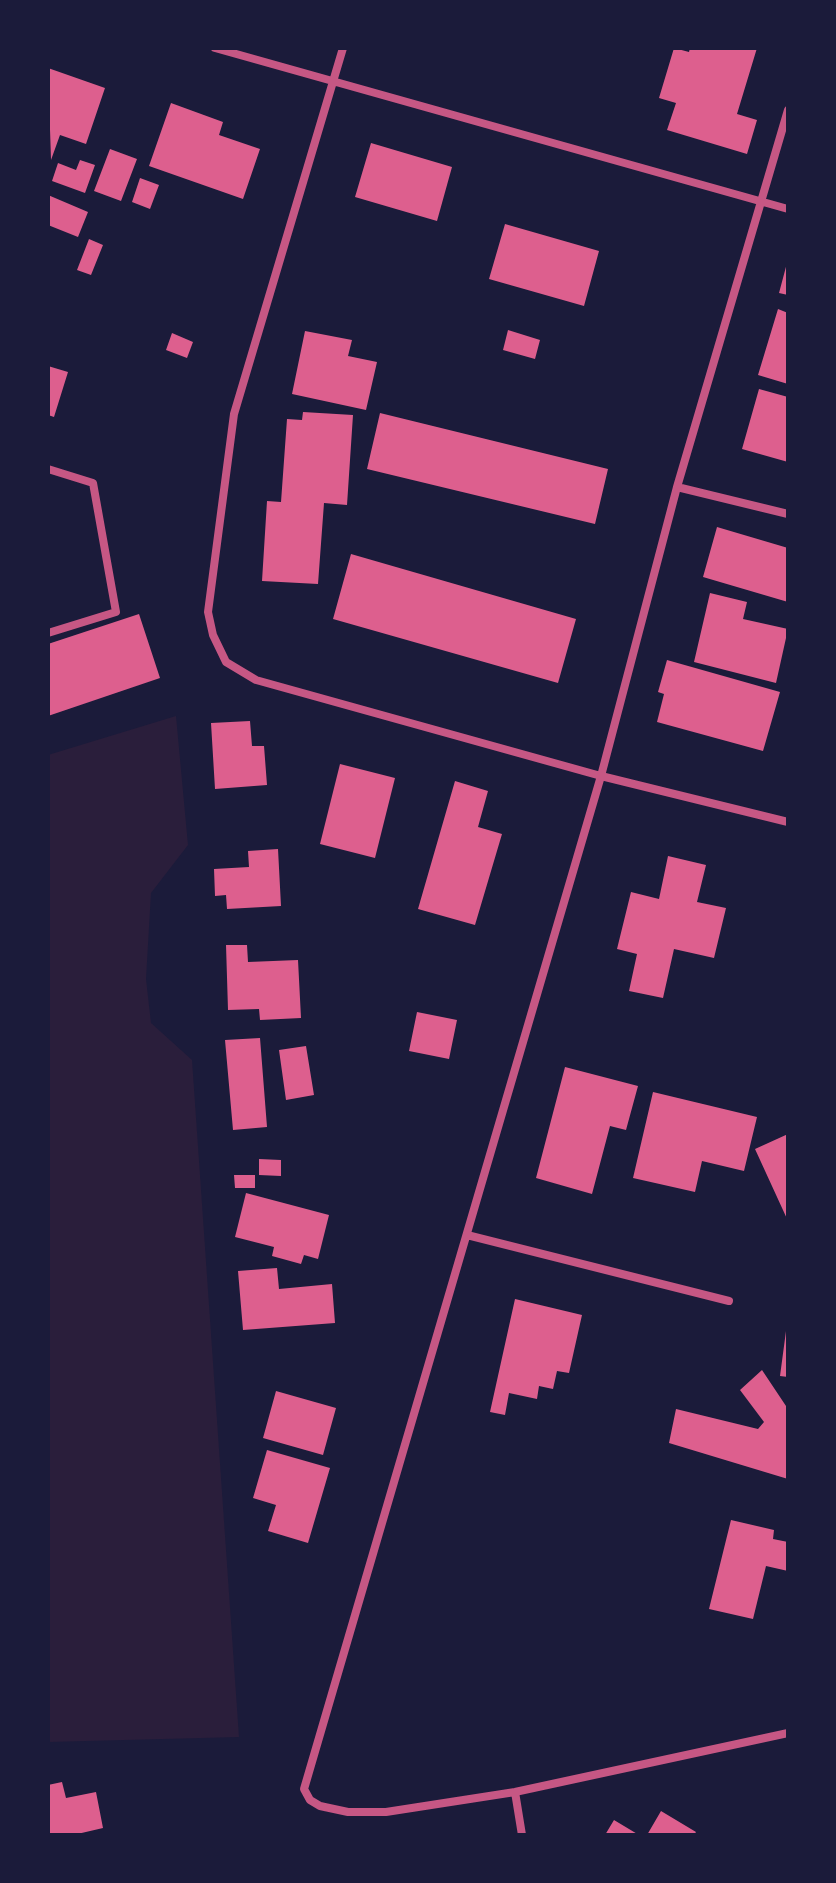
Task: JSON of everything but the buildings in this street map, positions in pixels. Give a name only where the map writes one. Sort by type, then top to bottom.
[{"type":"street","points":[[215,48],[788,209]]},
{"type":"street","points":[[343,48],[234,414],[208,612],[213,635],[226,662],[256,680],[601,776],[788,822]]},
{"type":"street","points":[[788,110],[677,487],[601,776],[304,1789],[310,1800],[320,1806],[348,1812],[386,1812],[515,1792],[788,1733]]},
{"type":"street","points":[[48,469],[93,483],[116,612],[48,633]]},
{"type":"street","points":[[677,487],[788,514]]},
{"type":"street","points":[[467,1235],[729,1301]]},
{"type":"street","points":[[515,1792],[522,1835]]},
{"type":"shaded area","points":[[176,716],[188,845],[151,893],[146,979],[151,1023],[192,1060],[239,1737],[48,1742],[48,755]]}]
